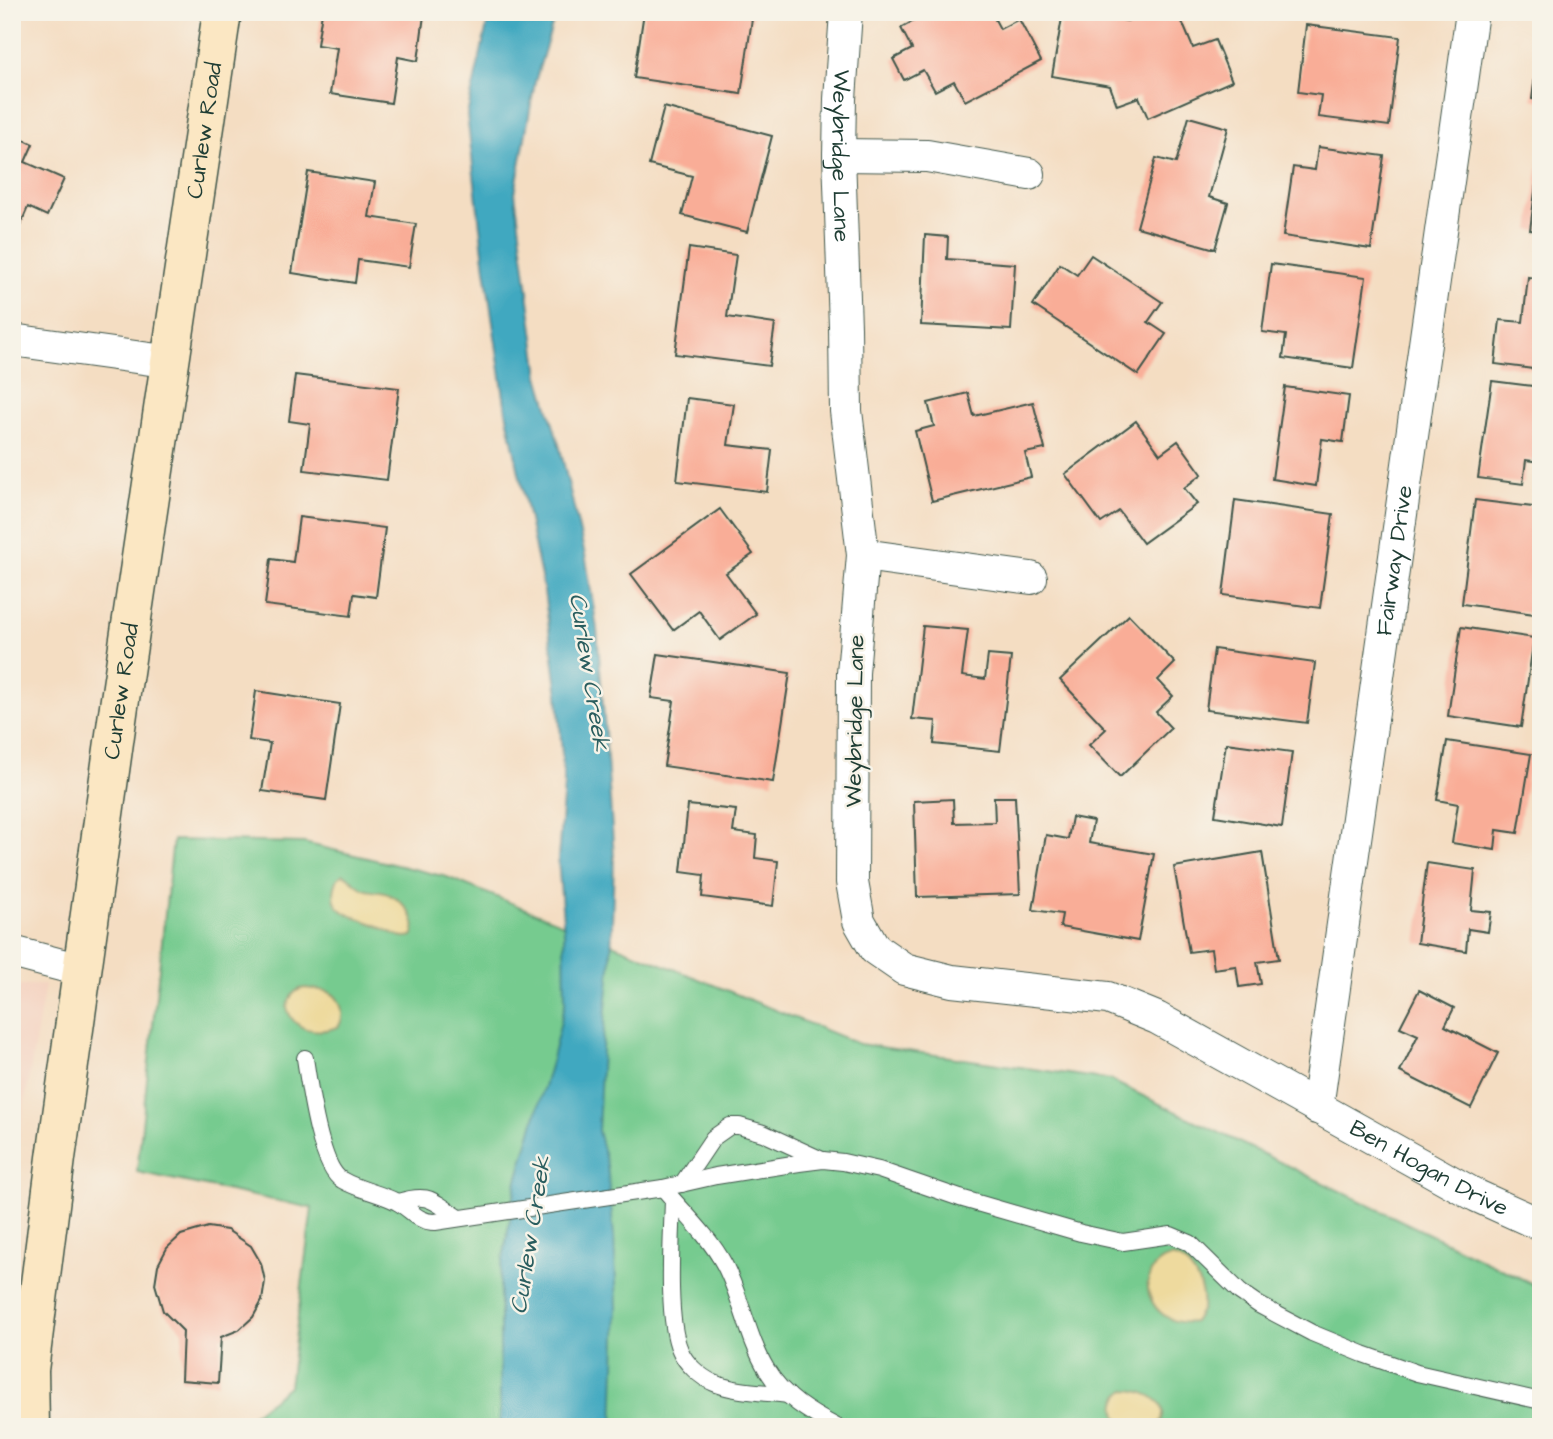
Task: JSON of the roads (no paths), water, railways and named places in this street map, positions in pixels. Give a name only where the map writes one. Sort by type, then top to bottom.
[{"type":"main road","name":"Curlew Road","points":[[30,1427],[29,1370],[119,706],[222,12]]},
{"type":"main road","name":"Curlew Road","points":[[12,1404],[29,1370]]},
{"type":"street","name":"Weybridge Lane","points":[[846,12],[839,99],[846,411],[863,555],[853,673],[852,882],[859,921],[875,949],[904,969],[951,981],[1108,998],[1157,1018],[1317,1108]]},
{"type":"street","name":"Fairway Drive","points":[[1317,1108],[1472,12]]},
{"type":"street","points":[[839,155],[927,156],[1030,174]]},
{"type":"street","points":[[12,340],[172,362]]},
{"type":"street","points":[[863,555],[1031,578]]},
{"type":"street","points":[[12,952],[84,971]]},
{"type":"street","points":[[12,970],[84,971]]},
{"type":"street","name":"Ben Hogan Drive","points":[[1317,1108],[1477,1196],[1541,1225]]},
{"type":"lane","points":[[305,1058],[319,1132],[329,1167],[341,1180],[398,1202],[415,1216],[428,1222],[662,1193],[682,1184],[716,1176],[823,1160],[843,1162],[879,1170],[960,1198],[1102,1238],[1123,1242],[1160,1235],[1181,1238],[1190,1243],[1240,1292],[1312,1333],[1417,1373],[1541,1401]]},
{"type":"lane","points":[[682,1184],[713,1138],[730,1126],[751,1129],[823,1160]]},
{"type":"lane","points":[[662,1193],[722,1262],[761,1359],[772,1378],[788,1395],[837,1427]]},
{"type":"lane","points":[[662,1193],[673,1309],[681,1353],[700,1375],[715,1383],[788,1395]]},
{"type":"lane","points":[[398,1202],[429,1198],[461,1217]]},
{"type":"water","name":"Curlew Creek","points":[[490,12],[556,12],[535,82],[515,193],[539,376],[560,448],[586,559],[597,629],[614,857],[611,958],[602,1049],[598,1131],[607,1165],[614,1236],[617,1306],[613,1427],[500,1427],[500,1276],[517,1180],[565,1004],[564,932],[558,859],[564,785],[558,695],[544,591],[506,411],[485,269],[467,115]]}]
